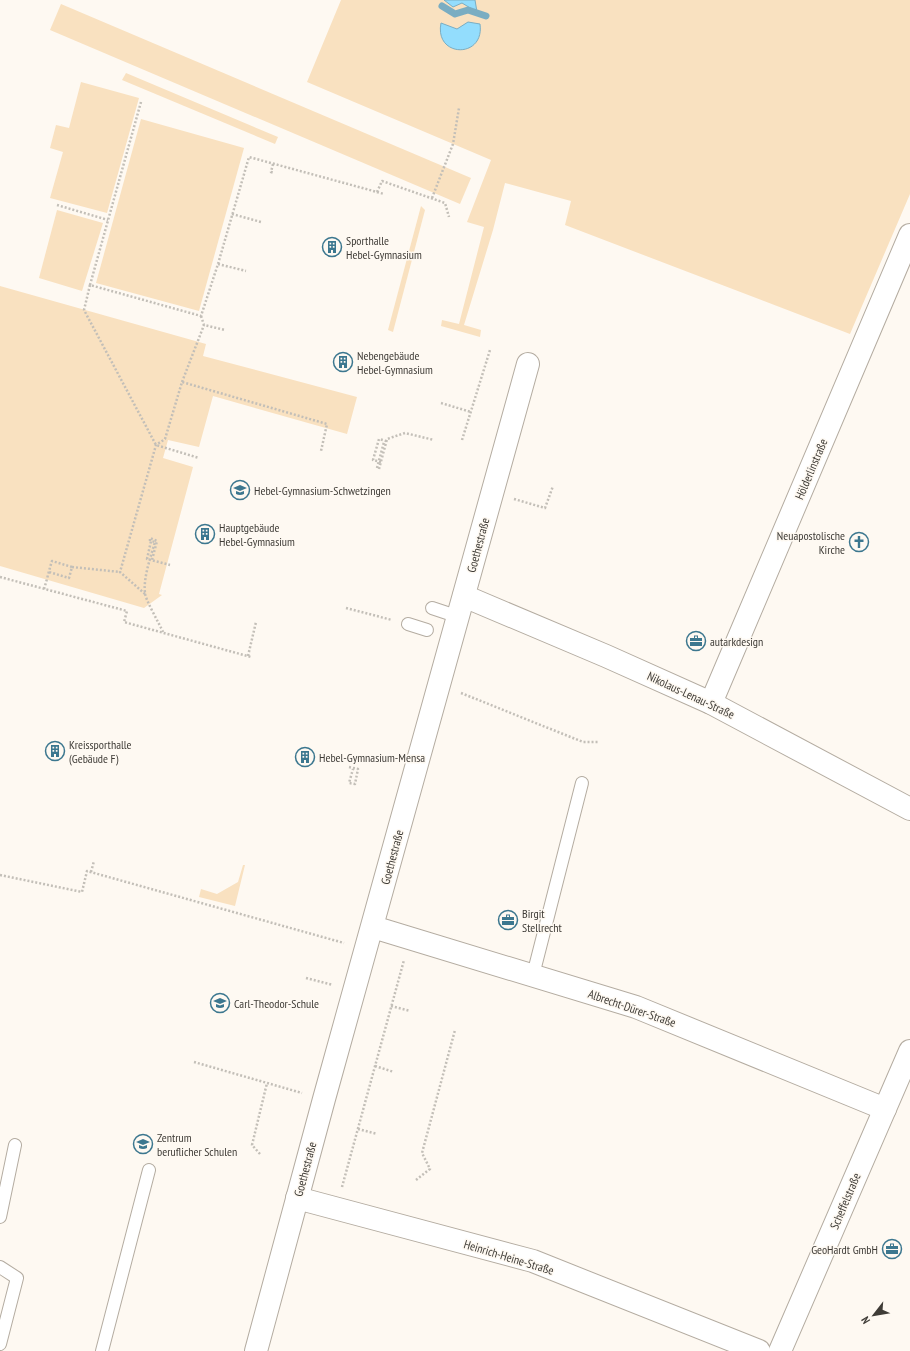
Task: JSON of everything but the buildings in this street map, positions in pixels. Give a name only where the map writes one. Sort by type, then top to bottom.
[{"type":"street","name":"Hölderlinstraße","points":[[711,703],[910,235]]},
{"type":"street","name":"Goethestraße","points":[[256,1351],[324,1099],[373,927],[528,364]]},
{"type":"street","name":"Nikolaus-Lenau-Straße","points":[[464,596],[612,658],[711,703],[910,809]]},
{"type":"street","name":"Albrecht-Dürer-Straße","points":[[373,927],[636,1007],[885,1109]]},
{"type":"street","name":"Scheffelstraße","points":[[780,1351],[910,1051]]},
{"type":"street","name":"Heinrich-Heine-Straße","points":[[297,1198],[533,1261],[760,1351]]},
{"type":"lane","points":[[432,608],[459,617]]},
{"type":"lane","points":[[408,624],[427,630]]},
{"type":"lane","points":[[533,975],[582,783]]},
{"type":"lane","points":[[0,1217],[15,1146]]},
{"type":"lane","points":[[102,1351],[150,1170]]},
{"type":"lane","points":[[0,1267],[17,1278],[0,1344]]},
{"type":"path","points":[[141,102],[84,310],[156,444],[199,458]]},
{"type":"path","points":[[432,198],[453,144],[460,108]]},
{"type":"path","points":[[120,572],[156,444],[165,439],[182,382],[204,325],[201,316],[218,264],[249,157],[384,194]]},
{"type":"path","points":[[273,164],[271,172],[274,173]]},
{"type":"path","points":[[377,192],[382,181],[432,198],[445,203],[449,217]]},
{"type":"path","points":[[57,205],[108,220]]},
{"type":"path","points":[[232,214],[261,222]]},
{"type":"path","points":[[218,264],[246,271]]},
{"type":"path","points":[[90,285],[201,316]]},
{"type":"path","points":[[204,325],[225,330]]},
{"type":"path","points":[[462,440],[490,350]]},
{"type":"path","points":[[182,382],[328,424],[321,451]]},
{"type":"path","points":[[441,403],[471,412]]},
{"type":"path","points":[[380,462],[374,460],[379,440],[384,442],[380,455],[379,462],[378,468],[380,462],[387,439],[405,433],[434,440]]},
{"type":"path","points":[[378,439],[386,441],[380,462],[373,460],[378,439]]},
{"type":"path","points":[[492,492],[545,508],[553,486]]},
{"type":"path","points":[[144,594],[148,568],[151,559],[157,541],[150,538],[145,560],[170,565],[151,559],[146,559],[151,541],[155,542],[151,559]]},
{"type":"path","points":[[44,589],[52,561],[72,567],[120,572],[144,594],[163,632]]},
{"type":"path","points":[[49,572],[69,578],[72,567]]},
{"type":"path","points":[[0,576],[127,611],[124,622],[249,656],[256,622]]},
{"type":"path","points":[[346,608],[408,624]]},
{"type":"path","points":[[440,684],[583,742],[598,742]]},
{"type":"path","points":[[349,767],[358,769],[355,784],[349,783],[353,769]]},
{"type":"path","points":[[91,872],[94,861]]},
{"type":"path","points":[[0,875],[82,892],[87,871],[366,950]]},
{"type":"path","points":[[336,1209],[410,938]]},
{"type":"path","points":[[306,978],[334,985]]},
{"type":"path","points":[[391,1006],[410,1012]]},
{"type":"path","points":[[416,1180],[430,1169],[422,1153],[455,1030]]},
{"type":"path","points":[[194,1062],[324,1099]]},
{"type":"path","points":[[375,1066],[394,1072]]},
{"type":"path","points":[[260,1154],[252,1145],[267,1082]]},
{"type":"path","points":[[358,1128],[377,1134]]},
{"type":"shaded area","points":[[341,0],[910,0],[910,194],[850,334],[565,225],[571,201],[505,183],[493,230],[464,325],[481,330],[480,337],[441,326],[442,320],[459,324],[484,227],[467,222],[491,160],[307,82]]},
{"type":"shaded area","points":[[61,4],[471,178],[460,204],[50,30]]},
{"type":"shaded area","points":[[126,73],[278,137],[275,144],[122,80]]},
{"type":"shaded area","points":[[81,82],[139,98],[107,213],[50,198],[63,152],[50,148],[56,125],[69,128]]},
{"type":"shaded area","points":[[141,119],[244,148],[199,311],[96,283]]},
{"type":"shaded area","points":[[421,206],[425,210],[393,332],[388,330]]},
{"type":"shaded area","points":[[57,210],[103,223],[82,291],[39,278]]},
{"type":"shaded area","points":[[0,286],[206,344],[203,356],[357,397],[347,434],[213,396],[199,447],[168,440],[163,458],[193,467],[159,594],[162,595],[144,608],[0,566]]},
{"type":"shaded area","points":[[243,865],[245,865],[235,906],[199,897],[201,889],[217,894],[238,882]]},
{"type":"water","points":[[444,0],[475,0],[477,12],[462,3],[453,7]]},
{"type":"water","points":[[468,22],[480,24],[479,35],[475,44],[460,50],[452,48],[445,43],[441,35],[441,23],[457,29]]},
{"type":"waterway","points":[[442,6],[455,14],[468,10],[486,16]]},
{"type":"place","name":"Sporthalle Hebel-Gymnasium","points":[[332,247]]},
{"type":"place","name":"Nebengebäude Hebel-Gymnasium","points":[[343,362]]},
{"type":"place","name":"Hebel-Gymnasium-Schwetzingen","points":[[240,490]]},
{"type":"place","name":"Hauptgebäude Hebel-Gymnasium","points":[[205,534]]},
{"type":"place","name":"Neuapostolische Kirche","points":[[859,542]]},
{"type":"place","name":"autarkdesign","points":[[696,641]]},
{"type":"place","name":"Kreissporthalle (Gebäude F)","points":[[55,751]]},
{"type":"place","name":"Hebel-Gymnasium-Mensa","points":[[305,757]]},
{"type":"place","name":"Birgit Stellrecht","points":[[508,920]]},
{"type":"place","name":"Carl-Theodor-Schule","points":[[220,1003]]},
{"type":"place","name":"Zentrum beruflicher Schulen","points":[[143,1144]]},
{"type":"place","name":"GeoHardt GmbH","points":[[892,1249]]}]
